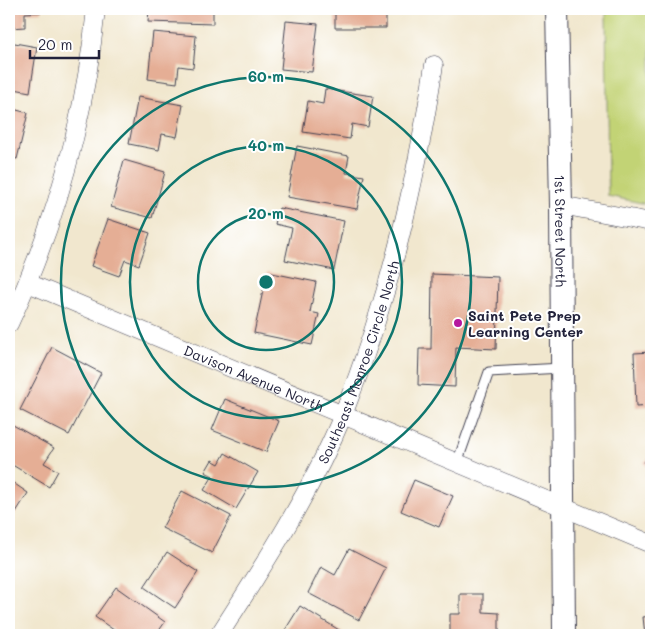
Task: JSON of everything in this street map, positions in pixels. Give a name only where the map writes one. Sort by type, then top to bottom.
[{"type":"street","points":[[9,324],[28,284],[62,188],[85,92],[96,9]]},
{"type":"street","name":"1st Street North","points":[[557,9],[561,205],[564,635]]},
{"type":"street","name":"Southeast Monroe Circle North","points":[[219,635],[277,542],[308,486],[342,416],[396,260],[412,196],[434,64]]},
{"type":"street","points":[[561,205],[651,222]]},
{"type":"street","name":"Davison Avenue North","points":[[28,284],[651,544]]},
{"type":"lane","points":[[457,464],[489,372],[562,368]]},
{"type":"green space","points":[[606,9],[651,9],[651,205],[608,196]]},
{"type":"building","points":[[9,9],[42,9],[42,12],[25,13],[25,27],[9,28]]},
{"type":"building","points":[[149,9],[213,9],[213,24],[148,22]]},
{"type":"building","points":[[335,9],[386,9],[386,28],[335,28]]},
{"type":"building","points":[[286,21],[318,24],[312,72],[281,69]]},
{"type":"building","points":[[153,32],[196,36],[193,68],[179,66],[177,83],[148,79]]},
{"type":"building","points":[[9,42],[37,47],[30,92],[9,88]]},
{"type":"building","points":[[325,89],[373,96],[368,127],[352,124],[350,139],[303,132],[308,101],[323,104]]},
{"type":"building","points":[[138,97],[183,105],[177,137],[162,134],[159,150],[129,144]]},
{"type":"building","points":[[9,108],[28,113],[17,159],[9,157]]},
{"type":"building","points":[[297,146],[349,156],[346,173],[364,176],[357,209],[287,197]]},
{"type":"building","points":[[124,160],[165,172],[152,218],[111,207]]},
{"type":"building","points":[[279,208],[344,221],[334,270],[285,260],[292,228],[275,224]]},
{"type":"building","points":[[108,219],[150,233],[139,265],[125,260],[119,276],[91,266]]},
{"type":"building","points":[[267,272],[316,282],[310,312],[319,314],[312,345],[254,333]]},
{"type":"building","points":[[432,274],[498,277],[496,349],[456,347],[455,387],[418,385],[419,349],[431,349]]},
{"type":"building","points":[[52,347],[101,373],[69,435],[20,410]]},
{"type":"building","points":[[651,352],[651,406],[636,407],[634,353]]},
{"type":"building","points":[[225,399],[279,421],[266,452],[212,430]]},
{"type":"building","points":[[13,425],[54,448],[44,463],[58,471],[49,487],[9,463],[9,432]]},
{"type":"building","points":[[225,453],[258,472],[236,509],[204,490],[213,476],[205,472],[212,460],[219,464]]},
{"type":"building","points":[[651,457],[651,472],[644,462]]},
{"type":"building","points":[[9,480],[28,493],[9,523]]},
{"type":"building","points":[[414,480],[453,496],[439,527],[401,511]]},
{"type":"building","points":[[182,491],[231,516],[212,553],[162,528]]},
{"type":"building","points":[[349,549],[386,568],[359,620],[308,593],[321,567],[335,575]]},
{"type":"building","points":[[167,552],[198,572],[175,608],[144,587]]},
{"type":"building","points":[[116,587],[165,622],[156,635],[121,635],[95,617]]},
{"type":"building","points":[[460,594],[483,594],[483,612],[499,613],[499,635],[450,634],[450,614],[460,614]]},
{"type":"building","points":[[300,606],[344,633],[342,635],[282,635]]},
{"type":"building","points":[[651,616],[651,635],[645,635],[643,617]]},
{"type":"place","name":"Saint Pete Prep Learning Center","points":[[458,323]]}]
